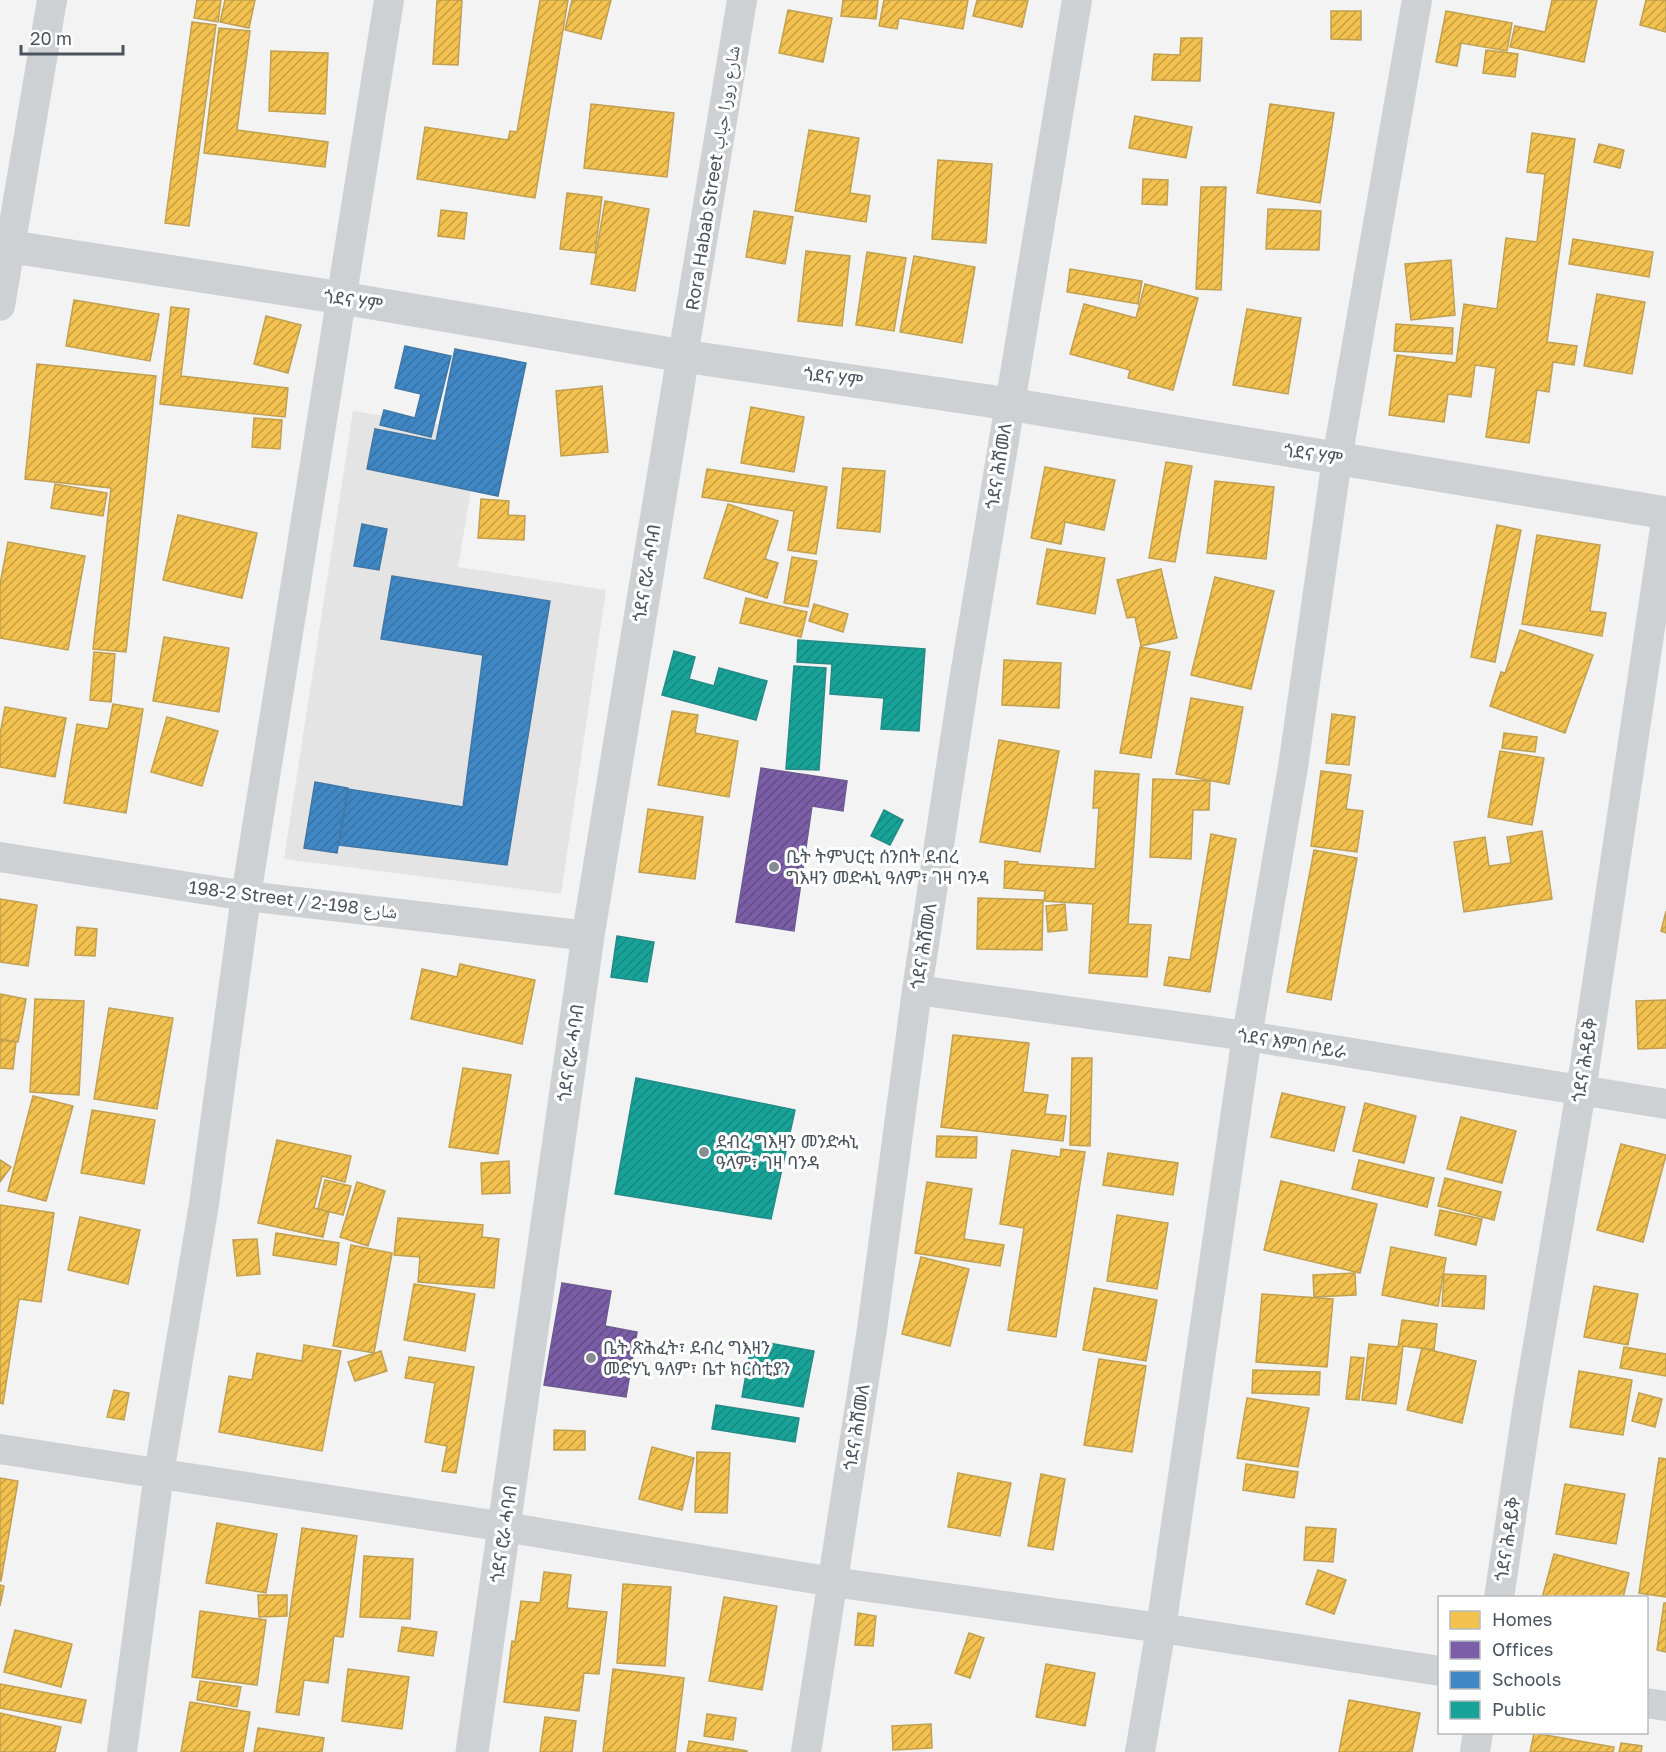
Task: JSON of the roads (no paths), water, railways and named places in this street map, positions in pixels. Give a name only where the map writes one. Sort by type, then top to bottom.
[{"type":"street","points":[[0,306],[5,246],[52,0]]},
{"type":"street","points":[[122,1752],[159,1473],[204,1204],[246,896],[389,0]]},
{"type":"street","name":"Rora Habab Street شارع رورا حباب","points":[[683,356],[742,0]]},
{"type":"street","name":"ጎደና ሕሽመለ","points":[[806,1752],[873,1329],[917,990],[964,681],[1077,0]]},
{"type":"street","points":[[1140,1752],[1161,1628],[1246,1036],[1293,767],[1337,459],[1417,0]]},
{"type":"street","name":"ጎደና ሃም","points":[[5,246],[342,298],[683,356],[1009,404],[1666,513]]},
{"type":"street","name":"ጎደና ሮራ ሓባብ","points":[[472,1752],[588,936],[683,356]]},
{"type":"street","name":"ጎደና ሕዳይቅ","points":[[1499,1596],[1529,1398],[1581,1090],[1666,521]]},
{"type":"street","name":"198-2 Street / شارع 198-2","points":[[0,857],[246,896],[588,936]]},
{"type":"street","name":"ጎደና እምባ ሶይራ","points":[[917,990],[1246,1036],[1666,1104]]},
{"type":"street","points":[[0,1449],[505,1527],[833,1582],[1161,1628],[1438,1671]]},
{"type":"street","points":[[1648,1703],[1666,1706]]},
{"type":"street","points":[[1475,1752],[1478,1734]]},
{"type":"place","name":"ቤት ትምህርቲ ሰንበት ደብረ ግእዛን መድሓኒ ዓለም፣ ገዛ ባንዳ","points":[[774,867]]},
{"type":"place","name":"ደብረ ግእዛን መንድሓኒ ዓላም፣ ገዛ ባንዳ","points":[[704,1152]]},
{"type":"place","name":"ቤት ጽሕፈት፣ ደብረ ግእዛን መድሃኒ ዓለም፣ ቤተ ክርስቲያን","points":[[591,1358]]}]
